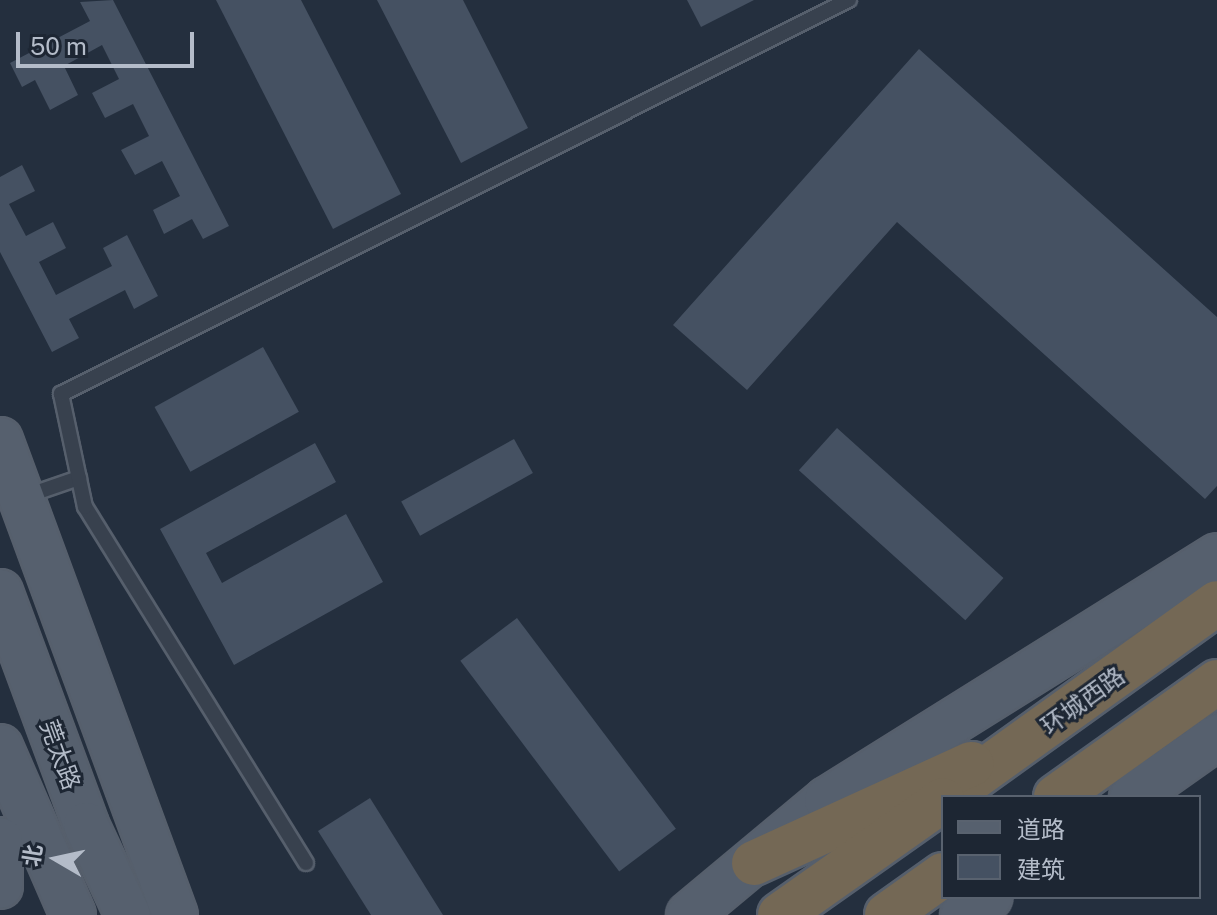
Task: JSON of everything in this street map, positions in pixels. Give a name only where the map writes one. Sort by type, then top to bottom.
[{"type":"highway","name":"环城西路","points":[[949,795],[1217,603]]},
{"type":"highway","points":[[1059,795],[1198,705],[1217,682]]},
{"type":"highway","points":[[754,863],[1039,733]]},
{"type":"highway","name":"环城西路","points":[[780,915],[941,801]]},
{"type":"highway","points":[[887,915],[941,876]]},
{"type":"main road","points":[[0,440],[175,915]]},
{"type":"main road","points":[[689,915],[827,800],[1217,556]]},
{"type":"main road","name":"莞太路","points":[[0,592],[86,825],[128,915]]},
{"type":"main road","points":[[1135,795],[1217,737]]},
{"type":"main road","points":[[0,747],[73,915]]},
{"type":"main road","points":[[0,840],[0,886]]},
{"type":"main road","points":[[963,915],[989,899]]},
{"type":"main road","points":[[973,915],[990,899]]},
{"type":"lane","points":[[306,863],[85,507],[61,394],[849,0]]},
{"type":"lane","points":[[22,497],[79,478]]},
{"type":"building","points":[[113,0],[229,226],[203,239],[192,219],[164,234],[153,210],[180,196],[162,161],[135,175],[121,150],[149,136],[133,104],[105,118],[92,93],[119,79],[102,45],[64,66],[78,95],[50,110],[35,80],[22,87],[10,63],[90,21],[80,2]]},
{"type":"building","points":[[216,0],[301,0],[401,194],[333,229]]},
{"type":"building","points":[[377,0],[463,0],[528,128],[461,163]]},
{"type":"building","points":[[687,0],[754,0],[701,27]]},
{"type":"building","points":[[919,49],[1217,317],[1217,486],[1205,499],[897,222],[747,390],[673,325]]},
{"type":"building","points":[[22,165],[35,191],[9,204],[26,236],[53,222],[66,248],[39,262],[56,295],[112,266],[103,248],[127,235],[158,296],[134,309],[125,290],[69,319],[79,338],[52,352],[0,252],[0,177]]},
{"type":"building","points":[[263,347],[299,412],[190,472],[155,407]]},
{"type":"building","points":[[837,428],[1003,578],[965,620],[799,470]]},
{"type":"building","points":[[514,439],[533,473],[420,536],[401,502]]},
{"type":"building","points":[[315,443],[336,482],[206,553],[222,583],[346,514],[383,582],[234,665],[160,529]]},
{"type":"building","points":[[517,618],[676,829],[619,872],[460,661]]},
{"type":"building","points":[[370,798],[443,915],[371,915],[318,831]]}]
